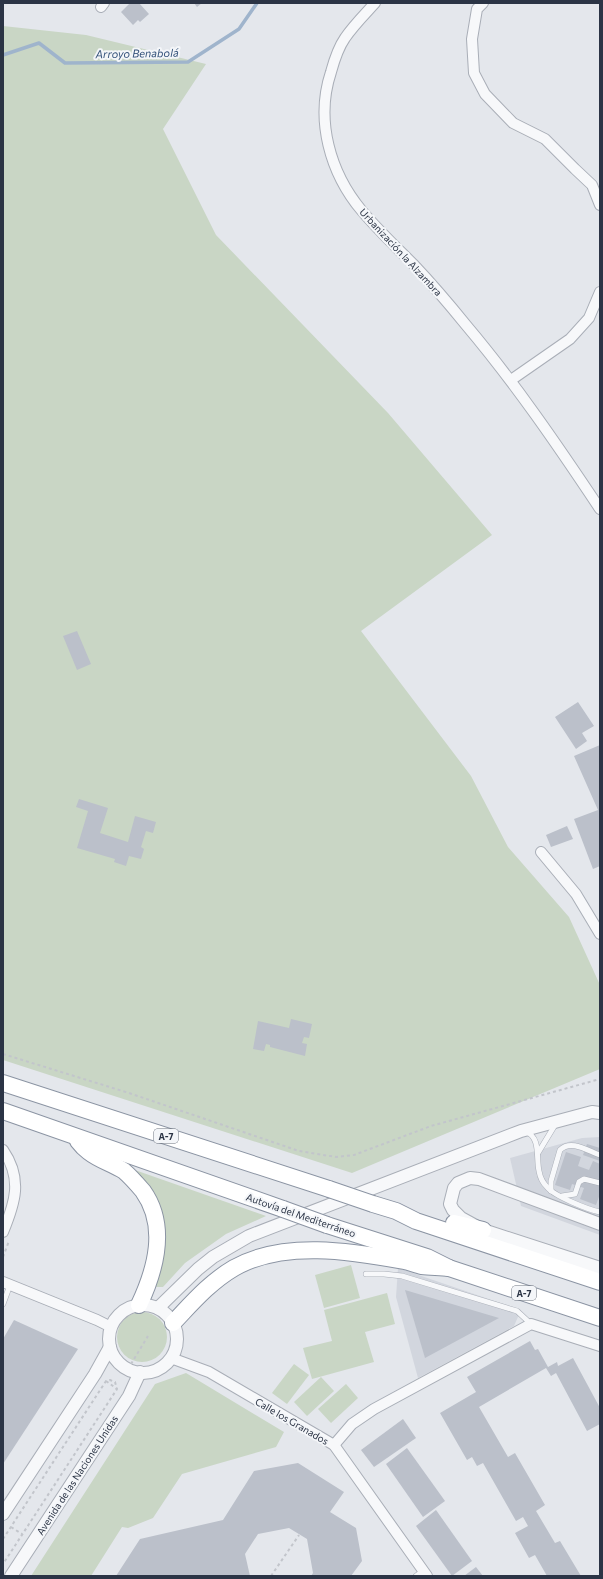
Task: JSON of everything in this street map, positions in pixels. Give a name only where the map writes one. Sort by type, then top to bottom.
[{"type":"highway","name":"A-7","points":[[3,1083],[396,1211],[416,1221],[600,1282]]},
{"type":"highway","name":"Autovía del Mediterráneo","points":[[3,1111],[71,1134],[140,1160],[427,1257],[449,1268],[600,1318]]},
{"type":"highway","points":[[71,1134],[90,1152],[124,1172],[135,1181],[147,1198],[154,1214],[157,1228],[157,1249],[149,1284],[139,1305]]},
{"type":"highway","points":[[396,1211],[418,1212],[467,1227],[484,1230]]},
{"type":"highway","points":[[173,1323],[206,1290],[234,1268],[251,1260],[282,1252],[298,1250],[367,1255],[422,1266],[449,1268]]},
{"type":"street","name":"Urbanización la Alzambra","points":[[375,3],[345,38],[327,83],[324,107],[327,138],[336,168],[346,188],[361,210],[424,276],[511,380],[565,456],[600,509]]},
{"type":"street","points":[[483,3],[477,9],[472,39],[474,73],[486,94],[513,122],[545,140],[596,184],[600,205]]},
{"type":"street","points":[[511,380],[570,338],[589,318],[600,292]]},
{"type":"street","points":[[541,852],[576,894],[600,934]]},
{"type":"street","points":[[158,1308],[198,1269],[213,1257],[249,1236],[521,1131],[597,1110]]},
{"type":"street","points":[[3,1150],[12,1168],[16,1182],[13,1209],[3,1232]]},
{"type":"street","points":[[600,1224],[479,1179],[470,1178],[458,1183],[454,1188],[450,1204],[453,1210],[461,1218],[484,1230],[600,1268]]},
{"type":"street","points":[[6,1284],[111,1327]]},
{"type":"street","points":[[139,1305],[149,1305],[158,1308],[167,1314],[173,1323],[177,1335],[175,1348],[171,1358],[165,1364],[149,1372],[140,1372],[128,1369],[114,1356],[110,1347],[109,1337],[111,1327],[117,1316],[127,1308],[139,1305]]},
{"type":"street","points":[[334,1445],[352,1424],[374,1409],[531,1324],[600,1346]]},
{"type":"street","points":[[3,1514],[95,1374],[110,1347]]},
{"type":"street","name":"Calle los Granados","points":[[171,1358],[209,1372],[334,1445],[422,1574]]},
{"type":"street","name":"Avenida de las Naciones Unidas","points":[[10,1576],[129,1396],[140,1372]]},
{"type":"lane","points":[[538,1153],[559,1120]]},
{"type":"lane","points":[[521,1131],[528,1132],[531,1136],[538,1153],[538,1170],[542,1180],[551,1191],[600,1212]]},
{"type":"lane","points":[[551,1191],[551,1181],[560,1150],[566,1146],[574,1146],[600,1155]]},
{"type":"lane","points":[[561,1196],[575,1194],[579,1182],[584,1179],[600,1183]]},
{"type":"lane","points":[[366,1274],[402,1276],[517,1312],[531,1324]]},
{"type":"lane","points":[[3,1304],[6,1284]]},
{"type":"path","points":[[3,1054],[129,1093],[292,1149],[336,1157],[354,1155],[431,1126],[600,1079]]},
{"type":"path","points":[[128,1369],[148,1336]]},
{"type":"path","points":[[95,1374],[129,1396]]},
{"type":"path","points":[[3,1538],[106,1381]]},
{"type":"path","points":[[3,1564],[117,1389]]},
{"type":"path","points":[[271,1576],[299,1535]]},
{"type":"shaded area","points":[[600,1137],[600,1235],[521,1206],[510,1158],[582,1138]]},
{"type":"shaded area","points":[[398,1268],[521,1310],[514,1326],[418,1378],[396,1297]]},
{"type":"green space","points":[[3,26],[86,35],[206,64],[163,129],[216,235],[388,413],[492,535],[361,631],[471,776],[508,847],[569,917],[600,985],[600,1069],[352,1173],[3,1060]]},
{"type":"green space","points":[[132,1169],[266,1216],[226,1234],[185,1263],[163,1287],[155,1287],[162,1251]]},
{"type":"green space","points":[[351,1265],[360,1298],[324,1308],[315,1275]]},
{"type":"green space","points":[[387,1293],[395,1324],[365,1332],[374,1362],[312,1379],[303,1348],[332,1341],[324,1310]]},
{"type":"green space","points":[[142,1312],[152,1314],[160,1319],[165,1327],[167,1337],[165,1347],[160,1355],[152,1360],[142,1362],[132,1360],[124,1355],[119,1347],[117,1337],[119,1327],[124,1319],[132,1314]]},
{"type":"green space","points":[[294,1364],[309,1375],[287,1404],[272,1393]]},
{"type":"green space","points":[[186,1373],[284,1432],[276,1447],[182,1474],[153,1518],[128,1528],[122,1527],[91,1576],[31,1576],[155,1384]]},
{"type":"green space","points":[[321,1377],[334,1391],[307,1416],[294,1402]]},
{"type":"green space","points":[[346,1384],[358,1398],[331,1423],[318,1409]]},
{"type":"building","points":[[130,3],[139,3],[149,14],[140,22],[138,20],[133,25],[121,12]]},
{"type":"building","points":[[194,3],[202,3],[197,7]]},
{"type":"building","points":[[77,631],[91,664],[77,670],[63,636]]},
{"type":"building","points":[[578,702],[594,726],[582,733],[587,741],[576,749],[555,717]]},
{"type":"building","points":[[600,745],[600,866],[593,869],[574,819],[598,810],[574,756]]},
{"type":"building","points":[[79,799],[108,808],[100,833],[128,842],[135,816],[156,822],[153,833],[146,831],[141,847],[144,849],[141,859],[129,856],[126,866],[114,862],[115,859],[77,848],[88,811],[76,807]]},
{"type":"building","points":[[567,826],[573,839],[551,847],[546,835]]},
{"type":"building","points":[[291,1019],[312,1024],[309,1038],[304,1037],[302,1043],[307,1044],[305,1056],[270,1047],[270,1045],[266,1044],[264,1051],[253,1049],[258,1021],[289,1028]]},
{"type":"building","points":[[587,1144],[600,1148],[600,1161],[583,1155]]},
{"type":"building","points":[[566,1152],[581,1157],[578,1166],[589,1170],[593,1161],[600,1164],[600,1194],[596,1205],[580,1199],[584,1188],[572,1184],[570,1190],[555,1185]]},
{"type":"building","points":[[405,1290],[499,1318],[425,1358]]},
{"type":"building","points":[[14,1320],[78,1349],[3,1464],[3,1339]]},
{"type":"building","points":[[530,1341],[535,1350],[538,1349],[548,1367],[557,1362],[558,1366],[573,1358],[600,1408],[600,1424],[587,1431],[556,1373],[551,1376],[546,1368],[479,1407],[508,1457],[515,1453],[545,1505],[536,1511],[555,1543],[560,1541],[581,1576],[547,1576],[535,1555],[529,1558],[515,1533],[528,1526],[523,1517],[516,1521],[483,1463],[477,1466],[472,1457],[467,1460],[440,1413],[476,1392],[467,1377]]},
{"type":"building","points":[[403,1419],[416,1438],[374,1467],[361,1450]]},
{"type":"building","points":[[407,1448],[445,1501],[423,1517],[386,1464]]},
{"type":"building","points":[[298,1463],[344,1492],[330,1512],[356,1528],[362,1561],[351,1576],[311,1576],[313,1573],[307,1539],[289,1528],[258,1534],[245,1554],[250,1576],[116,1576],[140,1539],[223,1520],[254,1471]]},
{"type":"building","points":[[436,1510],[472,1561],[452,1576],[416,1526]]},
{"type":"building","points":[[476,1567],[483,1576],[464,1576]]},
{"type":"waterway","name":"Arroyo Benabolá","points":[[3,55],[39,43],[65,63],[188,62],[239,29],[257,3]]}]
